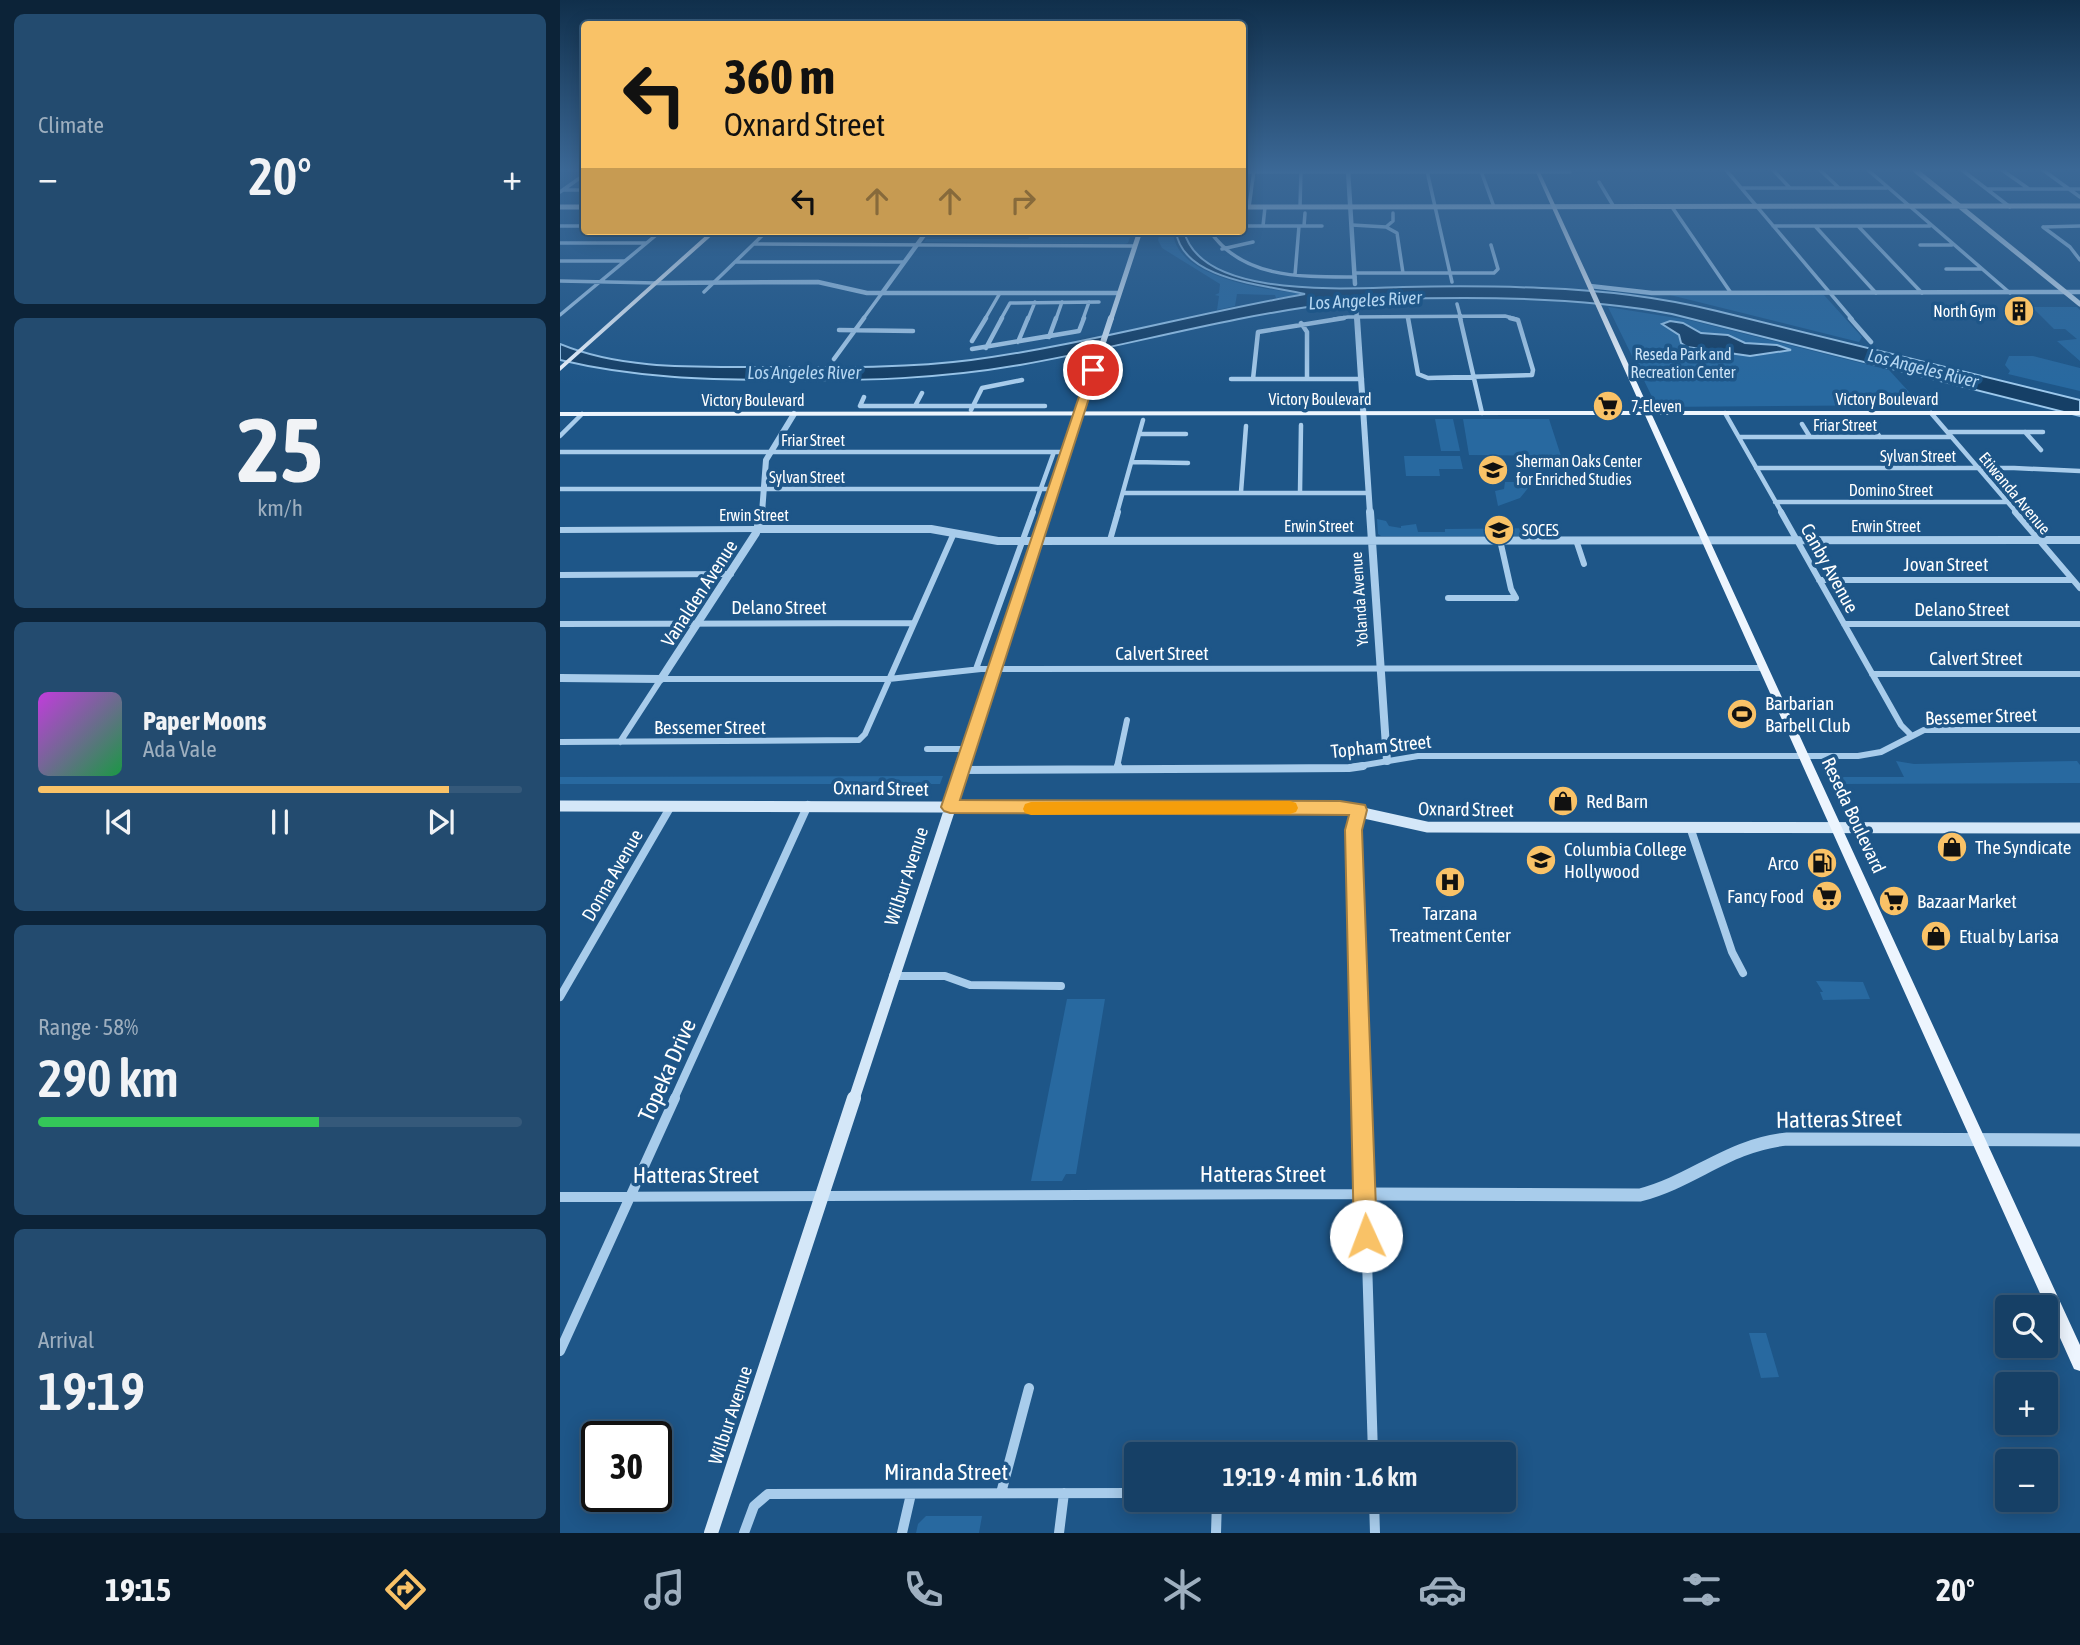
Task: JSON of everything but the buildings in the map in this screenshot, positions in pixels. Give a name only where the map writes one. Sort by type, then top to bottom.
[{"type":"main road","points":[[560,368],[702,242]]},
{"type":"main road","name":"Wilbur Avenue","points":[[711,1533],[1136,242]]},
{"type":"main road","name":"Reseda Boulevard","points":[[1570,242],[2080,1363]]},
{"type":"main road","points":[[2003,242],[2080,304]]},
{"type":"main road","name":"Victory Boulevard","points":[[560,414],[794,414],[971,410],[1079,413],[2080,413]]},
{"type":"main road","name":"Oxnard Street","points":[[560,806],[1340,807],[1407,825],[1427,827],[2080,828]]},
{"type":"street","points":[[704,292],[756,242]]},
{"type":"street","points":[[834,359],[919,242]]},
{"type":"street","points":[[1217,242],[1222,249],[1249,264],[1295,275],[1496,272],[1498,269],[1492,246]]},
{"type":"street","points":[[1222,249],[1253,242]]},
{"type":"street","points":[[1295,275],[1299,242]]},
{"type":"street","points":[[1353,242],[1355,284]]},
{"type":"street","points":[[1398,242],[1402,273]]},
{"type":"street","points":[[1443,242],[1452,282]]},
{"type":"street","points":[[1696,242],[1731,293]]},
{"type":"street","points":[[1786,242],[1871,342]]},
{"type":"street","points":[[1829,242],[1876,293]]},
{"type":"street","points":[[1873,242],[1922,293]]},
{"type":"street","points":[[1949,242],[2011,293]]},
{"type":"street","points":[[2063,242],[2080,260]]},
{"type":"street","points":[[560,243],[647,243]]},
{"type":"street","points":[[560,315],[647,243]]},
{"type":"street","points":[[754,244],[1134,246]]},
{"type":"street","points":[[1920,245],[1953,245]]},
{"type":"street","points":[[560,261],[625,261]]},
{"type":"street","points":[[735,262],[904,262]]},
{"type":"street","points":[[1946,269],[1983,269]]},
{"type":"street","points":[[560,281],[818,282],[859,292],[882,293],[1119,293]]},
{"type":"street","points":[[1590,287],[1652,293],[2080,292]]},
{"type":"street","points":[[972,341],[1000,293]]},
{"type":"street","points":[[1018,342],[1035,302]]},
{"type":"street","points":[[1049,337],[1062,302]]},
{"type":"street","points":[[972,349],[1079,331],[1089,302]]},
{"type":"street","points":[[986,348],[1010,303],[1099,302]]},
{"type":"street","points":[[1457,304],[1482,413]]},
{"type":"street","points":[[560,307],[569,307]]},
{"type":"street","name":"Yolanda Avenue","points":[[1356,308],[1387,761]]},
{"type":"street","points":[[1253,379],[1258,332],[1357,316],[1514,318],[1518,320],[1533,370],[1532,376],[1421,376],[1417,373],[1408,317]]},
{"type":"street","points":[[1301,323],[1307,332],[1307,379]]},
{"type":"street","points":[[839,330],[913,331]]},
{"type":"street","points":[[1231,379],[1362,379]]},
{"type":"street","points":[[971,410],[982,388],[1022,380]]},
{"type":"street","points":[[915,406],[922,393]]},
{"type":"street","name":"Victory Boulevard","points":[[864,397],[858,405],[971,410],[1045,406]]},
{"type":"street","name":"Canby Avenue","points":[[1725,413],[1900,725],[1911,735]]},
{"type":"street","name":"Etiwanda Avenue","points":[[1931,413],[2080,588]]},
{"type":"street","points":[[560,436],[582,414]]},
{"type":"street","name":"Vanalden Avenue","points":[[620,743],[758,529],[764,512],[765,463],[769,452],[794,414]]},
{"type":"street","points":[[1110,540],[1143,420]]},
{"type":"street","points":[[1870,423],[1880,437]]},
{"type":"street","points":[[1802,424],[1810,437]]},
{"type":"street","points":[[1300,492],[1301,425]]},
{"type":"street","points":[[1241,492],[1246,426]]},
{"type":"street","points":[[2025,432],[2041,450]]},
{"type":"street","name":"Friar Street","points":[[1739,437],[1880,437],[2043,432]]},
{"type":"street","points":[[1140,434],[1186,433]]},
{"type":"street","name":"Friar Street","points":[[560,452],[1066,452]]},
{"type":"street","points":[[976,669],[1054,452]]},
{"type":"street","points":[[1132,463],[1188,463]]},
{"type":"street","name":"Sylvan Street","points":[[1756,468],[2080,471]]},
{"type":"street","name":"Sylvan Street","points":[[560,489],[1054,489]]},
{"type":"street","points":[[1123,493],[1368,493]]},
{"type":"street","name":"Domino Street","points":[[1775,502],[2007,502]]},
{"type":"street","name":"Erwin Street","points":[[560,530],[931,529],[990,541],[2080,540]]},
{"type":"street","points":[[889,679],[954,533]]},
{"type":"street","points":[[1448,598],[1516,598],[1511,589],[1500,540]]},
{"type":"street","points":[[1576,540],[1584,564]]},
{"type":"street","points":[[560,575],[731,574]]},
{"type":"street","name":"Jovan Street","points":[[1819,580],[2073,580]]},
{"type":"street","name":"Delano Street","points":[[560,624],[914,622]]},
{"type":"street","name":"Delano Street","points":[[1844,624],[2080,624]]},
{"type":"street","name":"Calvert Street","points":[[560,678],[889,679],[976,669],[1764,668]]},
{"type":"street","name":"Calvert Street","points":[[1872,674],[2080,674]]},
{"type":"street","name":"Bessemer Street","points":[[560,742],[850,742],[859,740],[865,734],[889,679]]},
{"type":"street","points":[[1117,769],[1127,720]]},
{"type":"street","name":"Bessemer Street","points":[[1804,757],[1872,754],[1911,735],[1932,730],[2080,730]]},
{"type":"street","points":[[927,749],[969,749]]},
{"type":"street","name":"Topham Street","points":[[961,770],[1349,768],[1418,756],[1804,757]]},
{"type":"street","name":"Topeka Drive","points":[[560,1351],[809,805]]},
{"type":"street","name":"Donna Avenue","points":[[560,998],[671,806]]},
{"type":"street","points":[[1359,810],[1353,830],[1373,1442]]},
{"type":"street","points":[[1690,827],[1732,952],[1742,973]]},
{"type":"street","points":[[893,976],[945,976],[970,985],[1061,986]]},
{"type":"street","name":"Hatteras Street","points":[[560,1196],[1626,1196],[1663,1189],[1729,1153],[1766,1141],[2080,1140]]},
{"type":"street","points":[[1001,1493],[1029,1388]]},
{"type":"street","points":[[1059,1533],[1064,1493]]},
{"type":"street","name":"Miranda Street","points":[[744,1533],[751,1509],[758,1500],[768,1494],[1124,1493]]},
{"type":"street","points":[[902,1533],[911,1494]]},
{"type":"street","points":[[1216,1533],[1217,1512]]},
{"type":"street","points":[[1374,1512],[1375,1533]]},
{"type":"green space","points":[[924,242],[1128,242],[1125,244]]},
{"type":"green space","points":[[1159,242],[1176,242],[1189,260],[1205,271],[1247,285],[1304,294],[1276,298],[1275,295],[1237,294],[1235,306],[1217,310],[1219,296],[1215,295],[1219,293],[1220,284],[1162,248]]},
{"type":"green space","name":"Reseda Park and Recreation Center","points":[[1666,294],[1824,295],[1862,337],[1859,342]]},
{"type":"green space","name":"Reseda Park and Recreation Center","points":[[1608,307],[1689,320],[1889,370],[1921,405],[1657,407]]},
{"type":"green space","points":[[2032,307],[2077,307],[2080,310],[2080,361],[2057,341],[2077,339],[2065,329],[2054,329]]},
{"type":"green space","points":[[2009,356],[2033,356],[2080,368],[2080,391],[2008,374],[2010,371],[2005,365]]},
{"type":"green space","points":[[1435,419],[1453,419],[1460,451],[1441,451]]},
{"type":"green space","points":[[1463,419],[1549,419],[1561,456],[1469,455]]},
{"type":"green space","points":[[1404,456],[1460,456],[1463,469],[1439,469],[1440,476],[1406,476]]},
{"type":"green space","points":[[1505,482],[1529,482],[1529,487],[1520,498],[1498,506],[1495,491],[1504,489]]},
{"type":"green space","points":[[1377,519],[1386,521],[1389,526],[1401,528],[1416,524],[1418,532],[1445,532],[1445,529],[1541,528],[1554,536],[1381,536],[1378,534]]},
{"type":"green space","points":[[1896,761],[1914,764],[2077,761],[2080,765],[2080,783],[1839,784],[1829,777],[1904,777]]},
{"type":"green space","points":[[943,776],[940,784],[560,784],[560,777]]},
{"type":"green space","points":[[1816,981],[1863,982],[1870,999],[1823,1000],[1820,992],[1823,992]]},
{"type":"green space","points":[[1067,999],[1105,999],[1076,1174],[1066,1174],[1062,1181],[1031,1181]]},
{"type":"green space","points":[[1749,1333],[1766,1333],[1779,1377],[1761,1378]]},
{"type":"green space","points":[[926,1516],[982,1516],[979,1533],[916,1533],[918,1524]]},
{"type":"water","name":"Los Angeles River","points":[[1180,242],[1190,242],[1196,253],[1218,269],[1247,279],[1280,285],[1315,288],[1455,286],[1586,290],[1696,306],[2080,400],[2080,416],[1672,314],[1595,303],[1517,299],[1397,299],[1330,304],[1252,316],[1020,365],[902,378],[700,378],[616,371],[560,360],[560,344],[607,358],[656,365],[863,367],[944,363],[1055,346],[1305,294],[1229,278],[1210,271],[1193,261]]},
{"type":"water","points":[[1670,321],[1683,323],[1701,333],[1728,335],[1745,343],[1777,345],[1791,350],[1750,356],[1687,347],[1681,343],[1679,335],[1662,324]]},
{"type":"slow traffic","points":[[1031,809],[1290,808]]},
{"type":"place","name":"North Gym","points":[[2019,311]]},
{"type":"place","name":"7-Eleven","points":[[1608,406]]},
{"type":"place","name":"Sherman Oaks Center for Enriched Studies","points":[[1493,470]]},
{"type":"place","name":"SOCES","points":[[1499,530]]},
{"type":"place","name":"Barbarian Barbell Club","points":[[1742,714]]},
{"type":"place","name":"Red Barn","points":[[1563,801]]},
{"type":"place","name":"The Syndicate","points":[[1952,847]]},
{"type":"place","name":"Columbia College Hollywood","points":[[1541,860]]},
{"type":"place","name":"Arco","points":[[1822,863]]},
{"type":"place","name":"Tarzana Treatment Center","points":[[1450,882]]},
{"type":"place","name":"Fancy Food","points":[[1827,896]]},
{"type":"place","name":"Bazaar Market","points":[[1894,901]]},
{"type":"place","name":"Etual by Larisa","points":[[1936,936]]},
{"type":"route","points":[[1093,370],[950,807],[1340,807],[1359,810],[1353,830],[1366,1236]]}]
